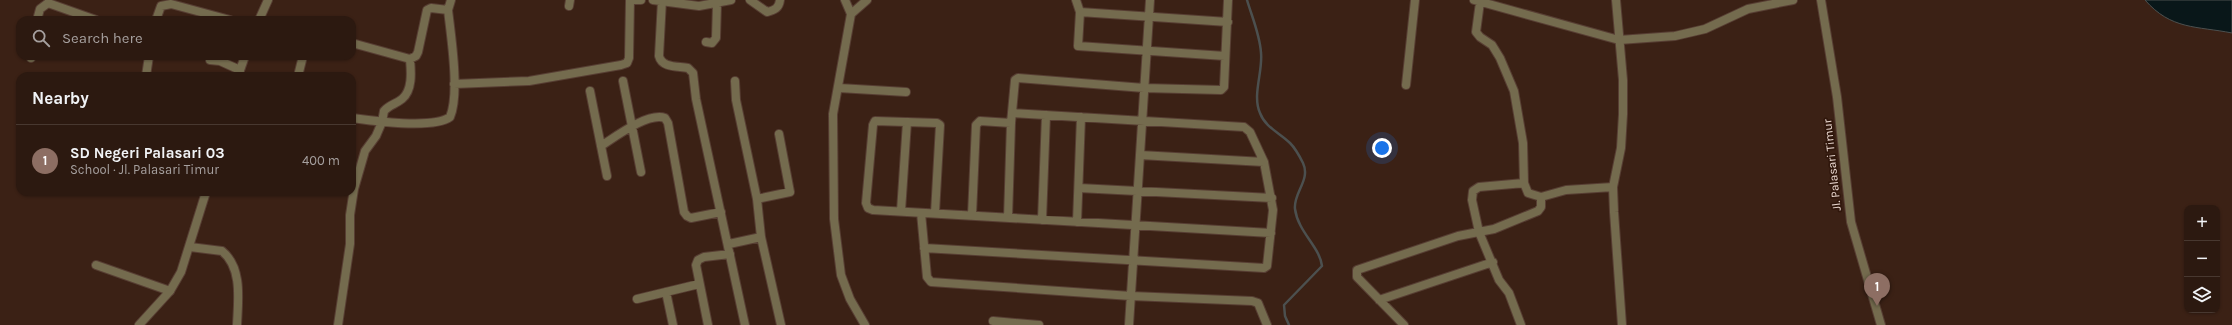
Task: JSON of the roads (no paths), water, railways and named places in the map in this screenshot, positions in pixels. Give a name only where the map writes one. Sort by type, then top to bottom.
[{"type":"street","points":[[261,16],[268,0]]},
{"type":"street","points":[[356,119],[382,122],[444,121],[450,117],[453,110],[454,84],[448,10],[451,0]]},
{"type":"street","points":[[454,84],[529,81],[627,63],[629,58],[630,0],[642,0]]},
{"type":"street","points":[[653,0],[699,6],[717,4],[731,0]]},
{"type":"street","points":[[662,0],[660,62],[688,68],[693,73],[696,99],[729,244],[745,325]]},
{"type":"street","points":[[750,0],[767,12],[774,11],[779,6],[780,0]]},
{"type":"street","points":[[845,0],[851,14],[839,88],[833,114],[834,219],[841,275],[850,300],[865,325]]},
{"type":"street","points":[[851,14],[867,0]]},
{"type":"street","points":[[1076,0],[1080,12],[1078,46],[1146,52],[1225,56]]},
{"type":"street","points":[[1129,325],[1150,0]]},
{"type":"street","points":[[1008,218],[1011,123],[1015,80],[1018,78],[1144,88],[1221,90],[1224,87],[1228,0]]},
{"type":"street","points":[[1406,84],[1415,0]]},
{"type":"street","points":[[1616,0],[1623,80],[1623,114],[1621,148],[1613,187],[1622,325]]},
{"type":"street","points":[[1613,187],[1566,190],[1540,197],[1528,193],[1524,183],[1523,143],[1514,91],[1500,58],[1492,45],[1480,37],[1476,32],[1477,1],[1619,40],[1675,36],[1705,29],[1748,9],[1794,0]]},
{"type":"street","name":"Jl. Palasari Timur","points":[[1821,0],[1837,97],[1851,222],[1880,325]]},
{"type":"street","points":[[38,16],[40,9],[48,4],[84,16]]},
{"type":"street","points":[[157,16],[161,6],[171,4],[215,16]]},
{"type":"street","points":[[706,42],[712,43],[716,38],[717,4]]},
{"type":"street","points":[[356,44],[410,59],[416,56],[418,52],[427,10],[431,8],[448,10]]},
{"type":"street","points":[[1080,12],[1228,22]]},
{"type":"street","points":[[356,182],[365,151],[376,136],[382,122],[384,111],[404,98],[411,77],[410,59]]},
{"type":"street","points":[[147,72],[148,60]]},
{"type":"street","points":[[210,60],[220,61],[237,72]]},
{"type":"street","points":[[239,72],[244,60]]},
{"type":"street","points":[[299,72],[302,60]]},
{"type":"street","points":[[623,80],[641,172]]},
{"type":"street","points":[[735,81],[739,121],[756,199],[761,237],[781,325]]},
{"type":"street","points":[[839,88],[906,92]]},
{"type":"street","points":[[590,90],[607,176]]},
{"type":"street","points":[[924,248],[1264,268],[1269,262],[1272,198],[1264,162],[1250,132],[1244,127],[1012,113]]},
{"type":"street","points":[[1042,220],[1046,115]]},
{"type":"street","points":[[601,146],[632,126],[659,116],[665,118],[668,123],[684,212],[691,218],[721,212]]},
{"type":"street","points":[[1078,222],[1081,117]]},
{"type":"street","points":[[936,213],[941,128],[937,123],[875,122],[873,125],[866,203],[868,208],[873,210],[1271,233]]},
{"type":"street","points":[[901,211],[906,122]]},
{"type":"street","points":[[972,215],[976,125],[980,122],[1011,123]]},
{"type":"street","points":[[756,199],[790,192],[779,134]]},
{"type":"street","points":[[1140,156],[1264,162]]},
{"type":"street","points":[[1521,325],[1509,293],[1499,280],[1493,262],[1479,232],[1472,200],[1473,191],[1479,187],[1524,183]]},
{"type":"street","points":[[1079,188],[1272,198]]},
{"type":"street","points":[[140,325],[170,291],[181,272],[205,196]]},
{"type":"street","points":[[338,325],[350,244],[350,215],[353,196]]},
{"type":"street","points":[[1404,325],[1357,277],[1357,270],[1458,236],[1494,229],[1538,211],[1540,207],[1540,197]]},
{"type":"street","points":[[921,213],[927,277],[931,282],[1131,296],[1256,302],[1260,307],[1267,325]]},
{"type":"street","points":[[729,244],[761,237]]},
{"type":"street","points":[[190,247],[222,251],[230,260],[236,271],[238,302],[237,325]]},
{"type":"street","points":[[708,325],[696,265],[698,260],[730,254]]},
{"type":"street","points":[[1379,300],[1493,262]]},
{"type":"street","points":[[96,264],[170,291]]},
{"type":"street","points":[[637,299],[699,284]]},
{"type":"street","points":[[666,292],[673,325]]},
{"type":"street","points":[[993,321],[1039,325]]},
{"type":"waterway","points":[[1247,0],[1260,46],[1261,68],[1257,91],[1258,106],[1265,122],[1290,143],[1296,150],[1303,163],[1305,175],[1295,203],[1295,209],[1300,225],[1317,252],[1322,266],[1284,305],[1285,316],[1289,325]]},
{"type":"place","name":"SD Negeri Palasari 03","points":[[1877,306]]}]
